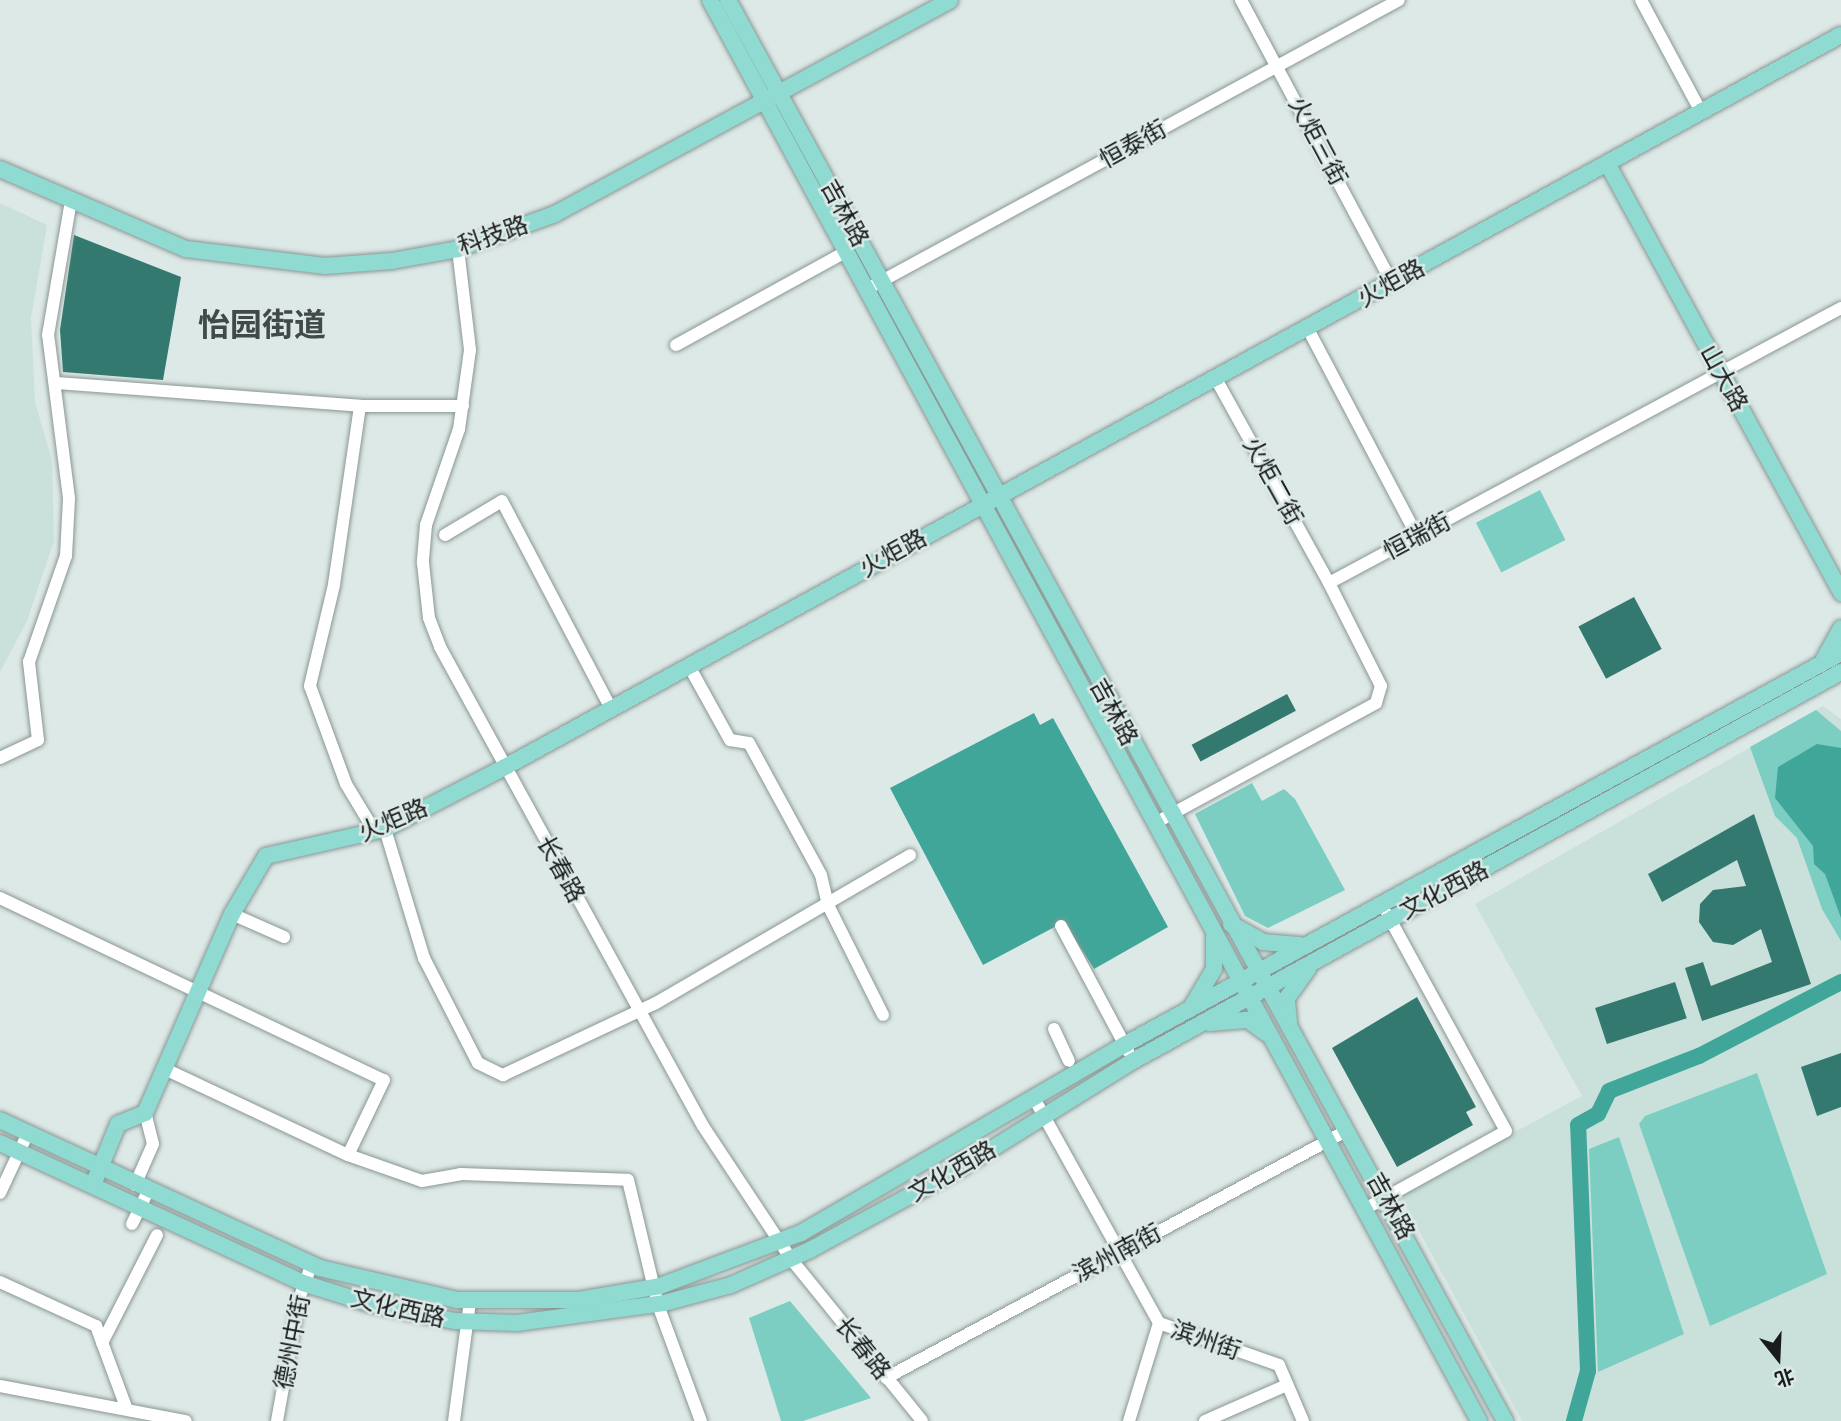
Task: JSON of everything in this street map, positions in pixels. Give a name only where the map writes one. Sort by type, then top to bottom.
[{"type":"main road","name":"吉林路","points":[[710,0],[883,281],[990,499]]},
{"type":"main road","name":"吉林路","points":[[728,0],[847,251],[990,499],[1163,818],[1213,927],[1242,981],[1258,993],[1293,1032],[1387,1196],[1505,1421]]},
{"type":"main road","name":"科技路","points":[[0,169],[186,248],[241,259],[325,266],[458,249],[555,214],[939,3]]},
{"type":"main road","name":"火炬路","points":[[145,1113],[232,914],[266,856],[380,830],[505,767],[1841,35]]},
{"type":"main road","name":"山大路","points":[[1606,163],[1841,594]]},
{"type":"main road","points":[[1841,628],[1831,651],[1814,677],[1841,681]]},
{"type":"main road","name":"文化西路","points":[[0,1120],[99,1168],[303,1283],[370,1304],[468,1322],[588,1317],[658,1304],[731,1285],[792,1259],[1045,1116],[1133,1061],[1314,961],[1386,912],[1814,677],[1841,653]]},
{"type":"main road","name":"文化西路","points":[[1814,677],[1841,672]]},
{"type":"main road","name":"吉林路","points":[[1163,818],[1229,922],[1257,973],[1258,993],[1273,1040],[1326,1145],[1479,1421]]},
{"type":"main road","name":"文化西路","points":[[0,1143],[93,1185],[142,1194],[312,1264],[470,1301],[579,1300],[654,1287],[782,1243],[1035,1100],[1124,1045],[1307,945],[1386,912]]},
{"type":"main road","points":[[1229,922],[1263,942],[1307,945]]},
{"type":"main road","points":[[1190,1009],[1214,969],[1213,927]]},
{"type":"main road","points":[[1293,1032],[1287,998],[1314,961]]},
{"type":"main road","points":[[1200,1024],[1256,1022],[1273,1040]]},
{"type":"main road","points":[[93,1185],[118,1124],[145,1113]]},
{"type":"street","name":"火炬三街","points":[[1241,0],[1392,283]]},
{"type":"street","name":"恒泰街","points":[[867,289],[1399,0]]},
{"type":"street","points":[[1641,0],[1700,110]]},
{"type":"street","points":[[0,758],[38,740],[29,662],[54,602],[69,509],[57,383],[48,335],[71,201]]},
{"type":"street","name":"长春路","points":[[458,249],[470,316],[463,406],[426,525],[425,590],[440,647],[703,1126],[792,1259],[922,1421]]},
{"type":"street","points":[[676,345],[847,251]]},
{"type":"street","name":"恒瑞街","points":[[1329,583],[1841,308]]},
{"type":"street","points":[[1308,329],[1417,536]]},
{"type":"street","name":"火炬二街","points":[[1216,379],[1329,583]]},
{"type":"street","points":[[57,383],[360,406],[463,406]]},
{"type":"street","points":[[360,406],[334,585],[310,686],[346,784],[380,830],[424,958],[486,1070],[518,1072],[638,1010],[828,905],[909,855]]},
{"type":"street","points":[[445,535],[502,501],[611,709]]},
{"type":"street","points":[[1163,818],[1376,703],[1381,686],[1329,583]]},
{"type":"street","points":[[689,666],[730,740],[749,743],[821,874],[828,905],[883,1015]]},
{"type":"street","points":[[0,898],[384,1080],[348,1155]]},
{"type":"street","points":[[1363,1210],[1506,1131],[1386,912]]},
{"type":"street","points":[[232,914],[284,937]]},
{"type":"street","points":[[1061,926],[1133,1061]]},
{"type":"street","points":[[1054,1029],[1069,1061]]},
{"type":"street","points":[[164,1069],[348,1155],[422,1181],[460,1174],[587,1180],[618,1175],[635,1195],[658,1304],[701,1421]]},
{"type":"street","name":"滨州街","points":[[1035,1100],[1159,1323],[1279,1365],[1303,1421]]},
{"type":"street","points":[[132,1224],[153,1144],[145,1113]]},
{"type":"street","name":"滨州南街","points":[[886,1378],[1118,1251],[1326,1145],[1348,1130]]},
{"type":"street","points":[[0,1193],[28,1133]]},
{"type":"street","points":[[102,1343],[157,1235]]},
{"type":"street","name":"德州中街","points":[[277,1421],[303,1283],[312,1264]]},
{"type":"street","points":[[0,1282],[96,1326],[126,1407]]},
{"type":"street","points":[[454,1421],[470,1301]]},
{"type":"street","points":[[1129,1421],[1159,1323]]},
{"type":"street","points":[[0,1385],[126,1407],[186,1421]]},
{"type":"street","points":[[1205,1421],[1287,1385]]},
{"type":"shaded area","points":[[0,203],[47,225],[31,318],[35,402],[52,461],[54,541],[27,621],[0,672]]},
{"type":"shaded area","points":[[1540,490],[1565,540],[1501,573],[1476,523]]},
{"type":"shaded area","points":[[1823,706],[1841,719],[1841,1421],[1522,1421],[1399,1194],[1582,1096],[1475,904]]},
{"type":"shaded area","points":[[1816,710],[1841,731],[1841,941],[1822,909],[1797,838],[1775,816],[1750,747]]},
{"type":"shaded area","points":[[1034,713],[1040,725],[1053,718],[1168,927],[1094,969],[1064,922],[983,965],[890,788]]},
{"type":"shaded area","points":[[1817,744],[1841,748],[1841,918],[1825,874],[1814,864],[1813,846],[1775,798],[1778,767]]},
{"type":"shaded area","points":[[1252,783],[1262,801],[1284,789],[1295,799],[1345,890],[1268,928],[1245,916],[1195,814]]},
{"type":"shaded area","points":[[1757,1073],[1827,1274],[1710,1326],[1639,1124],[1645,1116]]},
{"type":"shaded area","points":[[1619,1137],[1684,1334],[1598,1372],[1589,1149]]},
{"type":"shaded area","points":[[790,1301],[871,1398],[803,1421],[781,1421],[749,1318]]},
{"type":"building","points":[[74,235],[181,277],[163,380],[63,372],[60,330]]},
{"type":"building","points":[[1634,597],[1662,649],[1606,679],[1578,627]]},
{"type":"building","points":[[1287,694],[1296,711],[1201,761],[1192,745]]},
{"type":"building","points":[[1754,814],[1811,984],[1702,1021],[1685,968],[1703,962],[1711,986],[1772,962],[1761,929],[1733,945],[1713,942],[1699,922],[1700,904],[1713,890],[1746,886],[1737,860],[1662,902],[1648,874]]},
{"type":"building","points":[[1675,982],[1687,1018],[1607,1044],[1595,1008]]},
{"type":"building","points":[[1417,997],[1476,1107],[1466,1112],[1473,1125],[1397,1167],[1332,1048]]},
{"type":"building","points":[[1841,1053],[1841,1107],[1817,1116],[1801,1067]]},
{"type":"waterway","points":[[1574,1421],[1588,1371],[1578,1125],[1598,1114],[1609,1091],[1699,1056],[1841,982]]},
{"type":"district","name":"怡园街道","points":[[262,325]]}]
